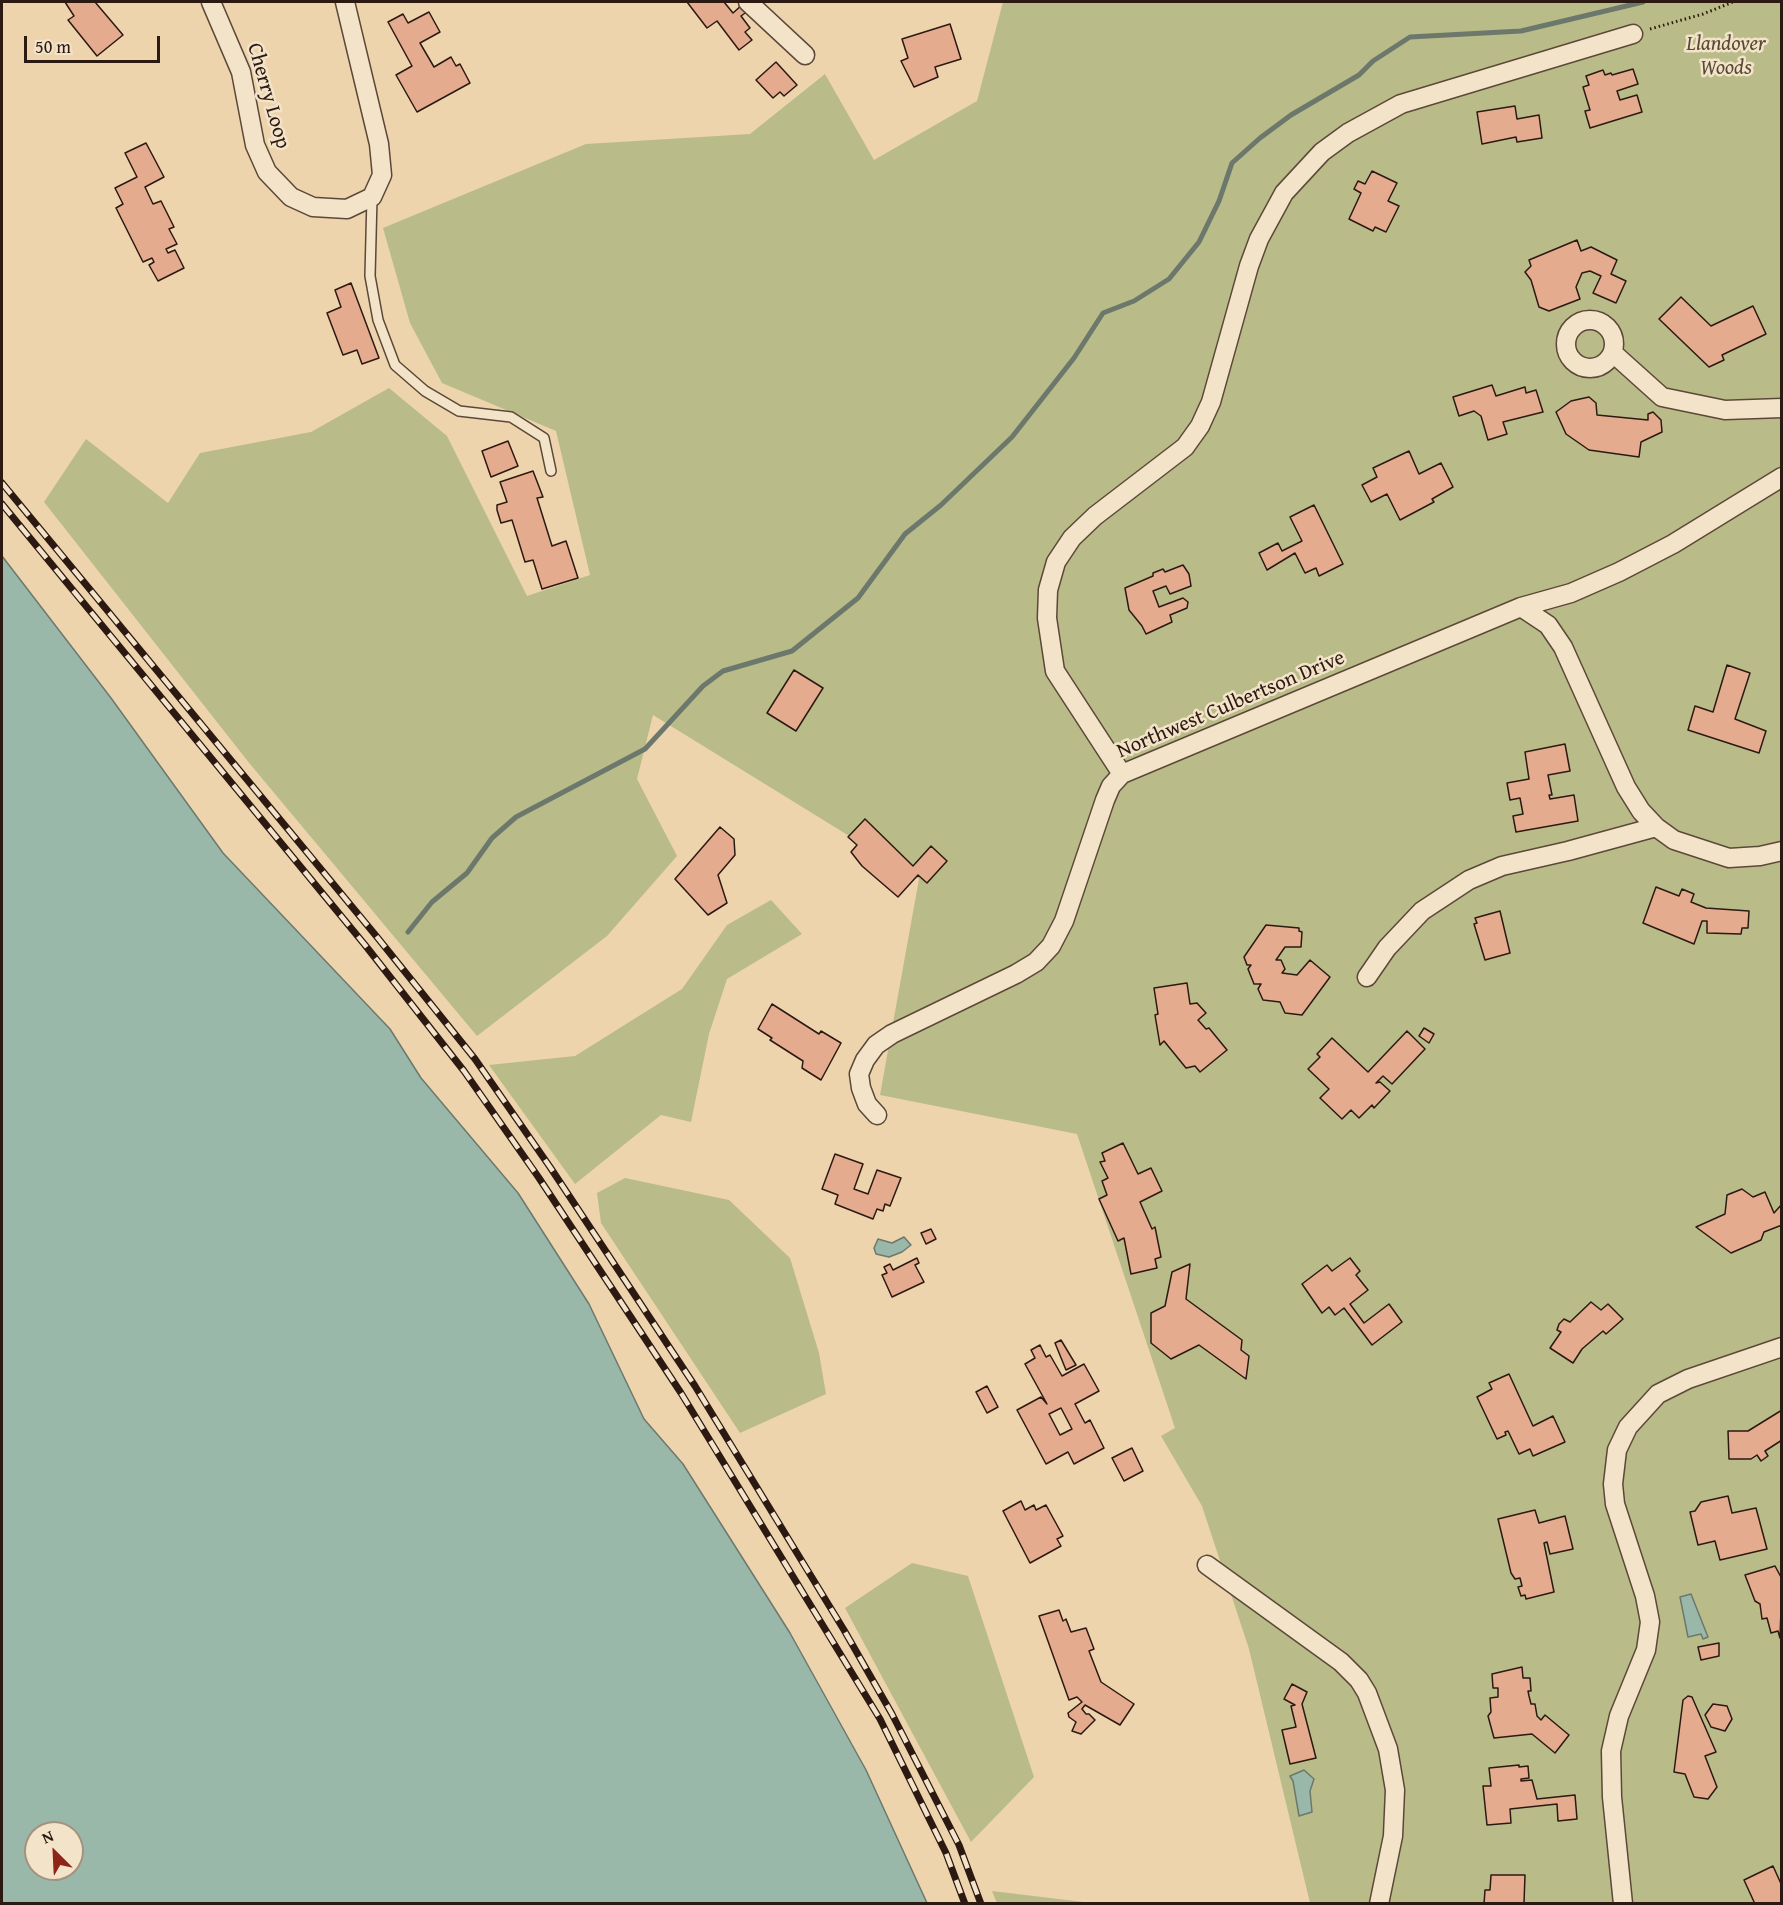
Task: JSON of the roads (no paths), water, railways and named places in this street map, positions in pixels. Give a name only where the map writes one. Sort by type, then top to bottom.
[{"type":"street","name":"Cherry Loop","points":[[211,2],[242,72],[255,145],[267,172],[291,197],[313,207],[347,209],[372,197]]},
{"type":"street","points":[[345,2],[379,144],[382,175],[372,197]]},
{"type":"street","points":[[748,2],[805,55]]},
{"type":"street","points":[[1122,774],[1055,671],[1048,628],[1048,590],[1056,562],[1072,538],[1095,516],[1185,447],[1200,426],[1211,402],[1258,239],[1284,193],[1322,152],[1366,122],[1401,104],[1633,34]]},
{"type":"street","points":[[1613,353],[1662,397],[1725,410],[1782,408]]},
{"type":"street","name":"Northwest Culbertson Drive","points":[[877,1115],[867,1104],[859,1074],[865,1060],[876,1045],[892,1034],[1017,974],[1036,962],[1051,946],[1064,921],[1105,800],[1111,786],[1122,774],[1521,607],[1571,593],[1619,572],[1673,544],[1782,477]]},
{"type":"street","points":[[1521,607],[1548,625],[1563,647],[1626,787],[1641,811],[1656,827],[1682,843],[1729,858],[1760,856],[1782,851]]},
{"type":"street","points":[[1367,977],[1387,948],[1422,911],[1469,880],[1502,866],[1656,827]]},
{"type":"street","points":[[1623,1904],[1612,1797],[1611,1751],[1619,1716],[1646,1650],[1650,1622],[1645,1596],[1616,1513],[1613,1484],[1617,1450],[1638,1414],[1658,1394],[1688,1379],[1782,1347]]},
{"type":"street","points":[[1207,1565],[1341,1662],[1359,1680],[1367,1693],[1388,1749],[1395,1790],[1393,1836],[1379,1904]]},
{"type":"lane","points":[[372,197],[370,276],[378,320],[395,365],[425,391],[459,411],[511,417],[544,438],[551,471]]},
{"type":"waterway","points":[[408,932],[432,902],[467,873],[492,838],[516,817],[645,749],[703,686],[723,671],[792,651],[858,598],[905,534],[941,505],[1012,437],[1074,358],[1103,313],[1134,301],[1169,279],[1199,242],[1219,201],[1232,163],[1260,138],[1291,115],[1359,75],[1373,61],[1410,37],[1521,31],[1643,2]]},
{"type":"railway","points":[[2,483],[475,1059],[550,1167],[695,1386],[844,1630],[892,1714],[959,1845],[981,1904]]},
{"type":"railway","points":[[2,504],[365,945],[464,1071],[539,1178],[681,1393],[880,1719],[946,1853],[965,1904]]},
{"type":"park label","name":"Llandover Woods","points":[[1726,57]]}]
